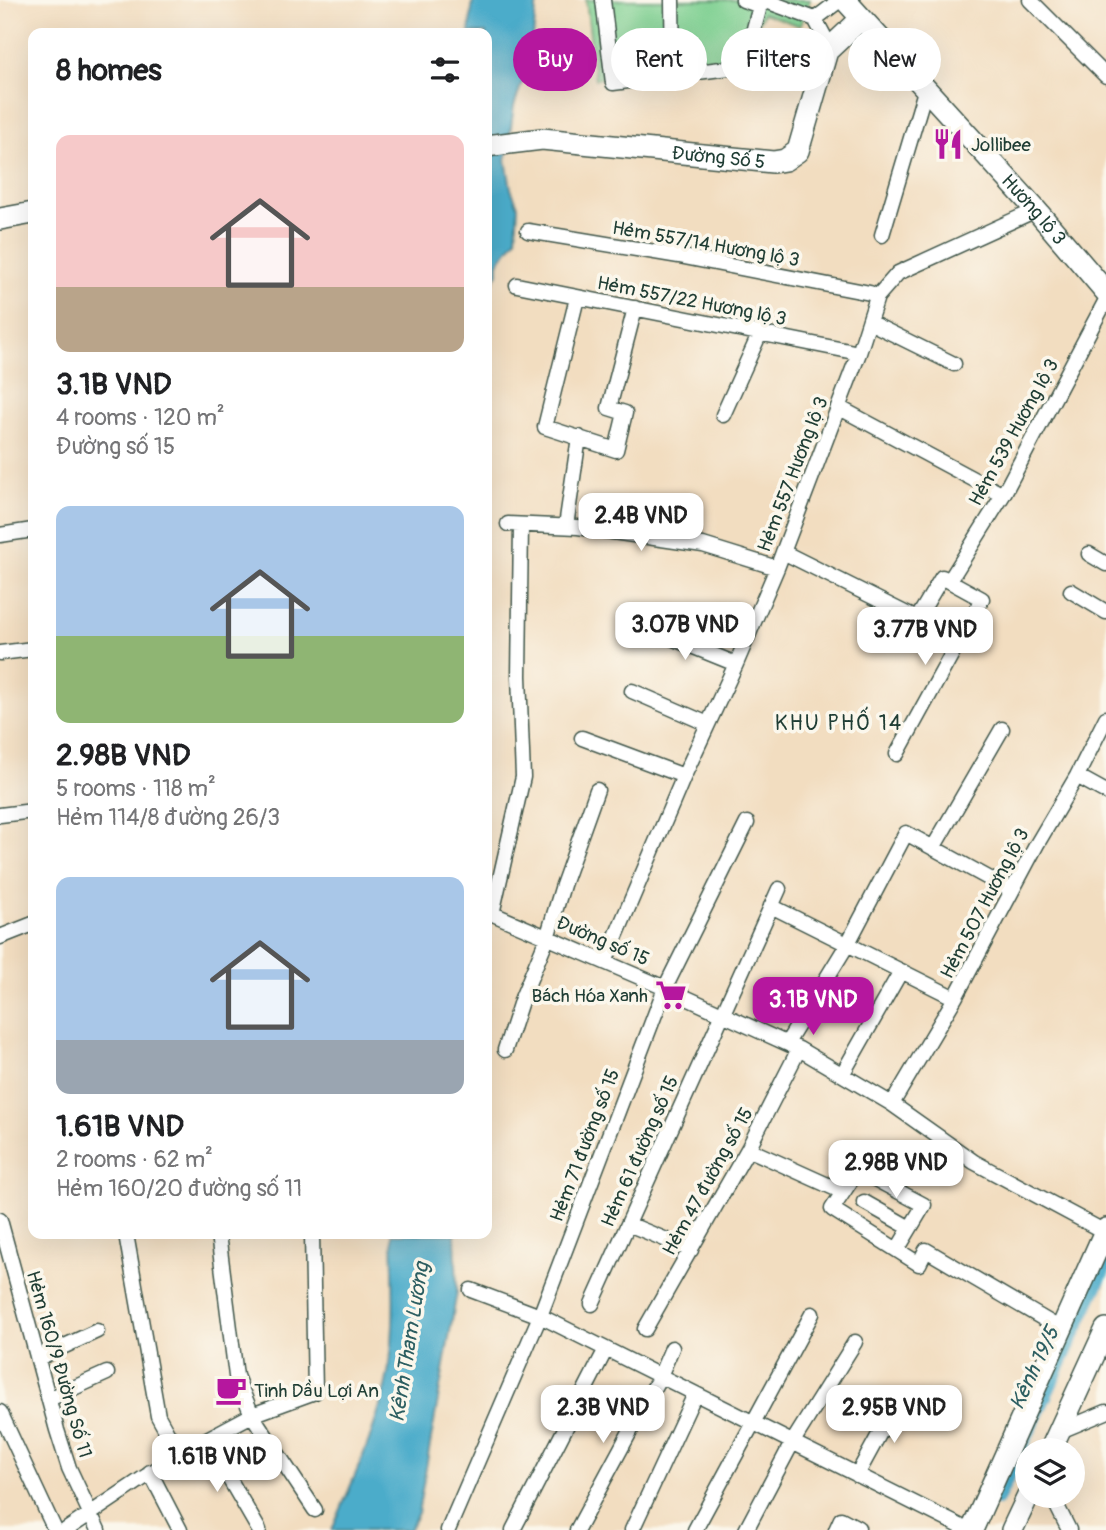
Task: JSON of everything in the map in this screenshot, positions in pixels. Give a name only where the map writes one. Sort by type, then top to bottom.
[{"type":"street","points":[[603,0],[611,66]]},
{"type":"street","points":[[672,0],[672,28]]},
{"type":"street","points":[[743,0],[764,2],[815,19],[849,6]]},
{"type":"street","points":[[1030,0],[1106,76]]},
{"type":"street","points":[[756,28],[764,2]]},
{"type":"street","points":[[834,37],[849,6]]},
{"type":"street","name":"Hương lộ 3","points":[[849,6],[869,28]]},
{"type":"street","points":[[815,19],[818,28]]},
{"type":"street","name":"Đường Số 5","points":[[492,145],[542,139],[773,162],[785,160],[797,151],[815,91]]},
{"type":"street","points":[[882,235],[925,91]]},
{"type":"street","name":"Hương lộ 3","points":[[925,91],[1036,210],[1106,292]]},
{"type":"street","name":"Hẻm 557 Hương lộ 3","points":[[605,962],[777,568],[859,353],[877,296],[898,273],[1036,210]]},
{"type":"street","points":[[0,219],[28,214]]},
{"type":"street","name":"Hẻm 557/14 Hương lộ 3","points":[[528,232],[679,256],[877,296]]},
{"type":"street","name":"Hẻm 557/22 Hương lộ 3","points":[[517,285],[859,353]]},
{"type":"street","points":[[577,298],[545,426],[617,450],[625,413],[609,408],[635,308]]},
{"type":"street","name":"Hẻm 539 Hương lộ 3","points":[[783,552],[918,619],[942,577],[950,580],[1003,495],[1106,300]]},
{"type":"street","points":[[869,322],[954,364]]},
{"type":"street","points":[[723,415],[761,334]]},
{"type":"street","points":[[838,407],[1003,495]]},
{"type":"street","points":[[566,526],[579,438]]},
{"type":"street","points":[[492,900],[523,777],[514,525],[566,526],[703,545],[777,568]]},
{"type":"street","points":[[0,535],[28,531]]},
{"type":"street","points":[[1089,554],[1106,564]]},
{"type":"street","points":[[897,754],[982,599],[950,580]]},
{"type":"street","points":[[1071,592],[1106,612]]},
{"type":"street","points":[[647,628],[736,664]]},
{"type":"street","points":[[0,653],[28,650]]},
{"type":"street","points":[[632,691],[708,724]]},
{"type":"street","name":"Hẻm 507 Hương lộ 3","points":[[892,1104],[955,998],[1106,718]]},
{"type":"street","points":[[1002,729],[933,848],[1012,891]]},
{"type":"street","points":[[582,738],[684,776]]},
{"type":"street","points":[[1077,776],[1106,792]]},
{"type":"street","points":[[505,1050],[597,790]]},
{"type":"street","points":[[0,816],[28,812]]},
{"type":"street","name":"Hẻm 71 đường số 15","points":[[447,1530],[540,1316],[665,988],[747,823]]},
{"type":"street","name":"Hẻm 47 đường số 15","points":[[645,1329],[748,1149],[793,1046],[906,833],[933,848]]},
{"type":"street","name":"Hẻm 61 đường số 15","points":[[592,1304],[779,889]]},
{"type":"street","points":[[771,906],[955,998]]},
{"type":"street","name":"Đường số 15","points":[[492,913],[793,1046],[892,1104],[974,1162],[1105,1230]]},
{"type":"street","points":[[0,937],[28,926]]},
{"type":"street","points":[[843,1073],[901,971]]},
{"type":"street","points":[[748,1149],[843,1192]]},
{"type":"street","points":[[897,1251],[924,1205],[858,1170],[832,1209],[897,1251],[919,1264],[926,1250],[1061,1329]]},
{"type":"street","points":[[864,1202],[910,1228]]},
{"type":"street","name":"Hẻm 160/9 Đường Số 11","points":[[0,1220],[69,1468],[98,1530]]},
{"type":"street","points":[[628,1224],[691,1250]]},
{"type":"street","points":[[471,1290],[540,1316],[970,1530],[1105,1230]]},
{"type":"street","points":[[127,1239],[158,1416],[179,1454]]},
{"type":"street","points":[[219,1239],[236,1376],[252,1415],[315,1510]]},
{"type":"street","points":[[65,1530],[179,1454],[252,1415],[315,1392],[312,1239]]},
{"type":"street","points":[[695,1530],[812,1314]]},
{"type":"street","points":[[1055,1438],[1106,1329]]},
{"type":"street","points":[[39,1358],[97,1331]]},
{"type":"street","points":[[746,1530],[792,1443],[855,1342]]},
{"type":"street","points":[[577,1530],[660,1376],[672,1348]]},
{"type":"street","points":[[513,1530],[606,1349]]},
{"type":"street","points":[[49,1399],[107,1373]]},
{"type":"street","points":[[632,1530],[695,1394]]},
{"type":"street","points":[[858,1475],[899,1398]]},
{"type":"street","points":[[0,1412],[55,1530]]},
{"type":"street","points":[[1059,1438],[1106,1412]]},
{"type":"street","points":[[206,1440],[259,1530]]},
{"type":"street","points":[[150,1472],[180,1530]]},
{"type":"street","points":[[1012,1530],[1022,1508]]},
{"type":"street","points":[[1058,1508],[1069,1530]]},
{"type":"street","points":[[836,1530],[841,1519],[858,1528]]},
{"type":"green space","points":[[586,0],[810,0],[800,26],[763,13],[756,28],[721,28],[721,63],[707,65],[707,28],[611,28],[611,77],[597,79],[597,28],[589,28]]},
{"type":"water","points":[[473,0],[537,0],[534,28],[513,28],[513,91],[519,91],[514,106],[506,160],[511,189],[518,206],[516,239],[498,263],[498,273],[492,284],[492,28],[470,28]]},
{"type":"water","name":"Kênh Tham Lương","points":[[392,1239],[455,1239],[457,1292],[418,1513],[409,1530],[332,1530],[357,1470],[385,1389],[391,1351]]},
{"type":"waterway","name":"Kênh 19/5","points":[[997,1498],[1106,1262]]},
{"type":"place","name":"Jollibee","points":[[948,144]]},
{"type":"place","name":"Bách Hóa Xanh","points":[[671,995]]},
{"type":"place","name":"Tinh Dầu Lợi An","points":[[231,1390]]},
{"type":"district","name":"KHU PHỐ 14","points":[[839,723]]}]
